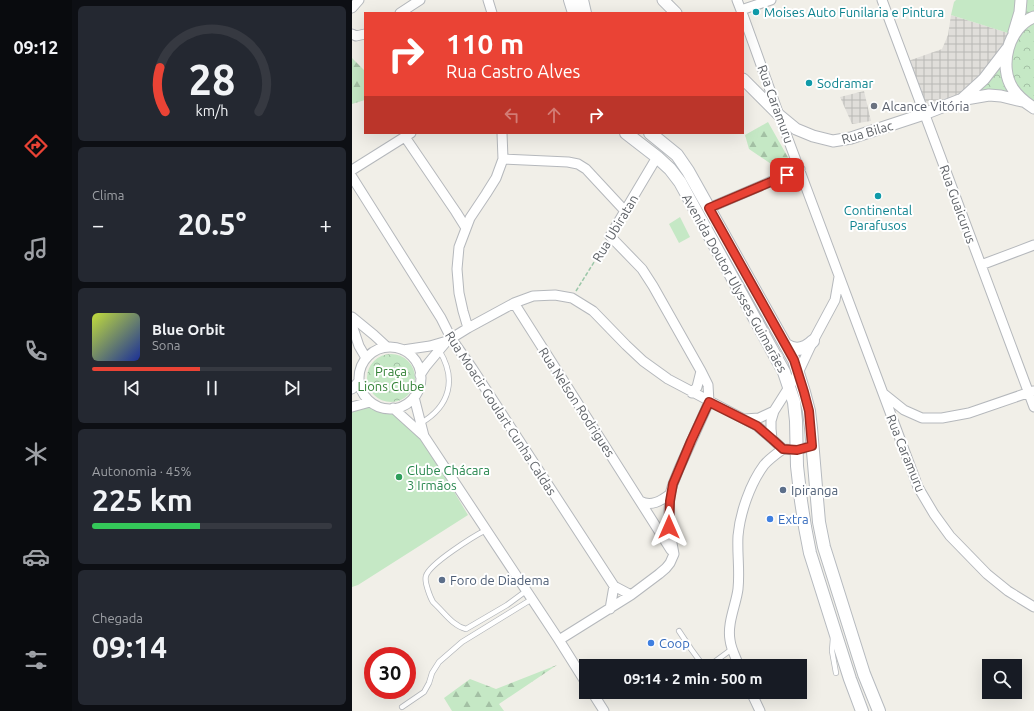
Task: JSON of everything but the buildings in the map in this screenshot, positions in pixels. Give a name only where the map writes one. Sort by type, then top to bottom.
[{"type":"main road","points":[[570,0],[574,12]]},
{"type":"main road","points":[[582,0],[585,12]]},
{"type":"main road","name":"Avenida Doutor Ulysses Guimarães","points":[[627,134],[657,157],[670,169],[680,182],[784,372],[794,402],[799,487],[810,553],[862,711]]},
{"type":"main road","name":"Avenida Doutor Ulysses Guimarães","points":[[651,134],[677,155],[688,171],[794,360],[809,411],[819,522],[824,547],[864,674],[879,711]]},
{"type":"main road","points":[[786,345],[792,348],[800,349],[808,346],[814,341]]},
{"type":"street","points":[[352,8],[359,0]]},
{"type":"street","points":[[402,12],[420,0]]},
{"type":"street","points":[[488,0],[492,12]]},
{"type":"street","points":[[663,0],[675,12]]},
{"type":"street","name":"Rua Caramuru","points":[[737,0],[742,12]]},
{"type":"street","points":[[744,12],[771,0]]},
{"type":"street","name":"Rua Guaicurus","points":[[882,0],[981,265],[1031,392],[1034,407]]},
{"type":"street","points":[[1021,0],[1020,12],[1006,58],[1006,74],[1012,88],[1022,101],[1034,108]]},
{"type":"street","name":"Rua Bilac","points":[[960,100],[984,79],[1018,29],[1030,18],[1034,17]]},
{"type":"street","name":"Rua Caramuru","points":[[744,19],[918,487],[934,514],[950,536],[986,574],[1008,591],[1034,607]]},
{"type":"street","points":[[352,34],[356,36],[364,34]]},
{"type":"street","name":"Rua Bilac","points":[[744,80],[779,115],[796,129],[813,136],[833,141],[851,138],[924,114],[960,100],[990,94],[1022,101]]},
{"type":"street","points":[[468,328],[459,293],[457,269],[459,247],[470,218],[496,178],[503,159],[502,134]]},
{"type":"street","points":[[352,170],[408,135],[466,228]]},
{"type":"street","name":"Rua Ubiratan","points":[[610,236],[657,157]]},
{"type":"street","points":[[503,159],[568,162],[578,164],[586,169],[625,211]]},
{"type":"street","points":[[709,208],[800,169]]},
{"type":"street","name":"Rua Moacir Goulart Cunha Caldas","points":[[352,177],[441,318],[449,340],[472,368],[614,586]]},
{"type":"street","points":[[559,640],[632,595],[666,568],[670,563],[674,554],[669,527],[670,494],[679,469],[709,402],[708,385],[653,286],[642,269],[610,236]]},
{"type":"street","points":[[981,265],[1034,245]]},
{"type":"street","points":[[772,439],[770,429],[774,411],[790,387],[835,300],[839,274]]},
{"type":"street","points":[[420,375],[438,350],[449,340],[514,303],[533,296],[555,295],[572,298],[593,311],[643,361],[668,380],[757,426],[783,449]]},
{"type":"street","points":[[835,300],[850,306]]},
{"type":"street","name":"Rua Nelson Rodrigues","points":[[514,303],[674,554]]},
{"type":"street","points":[[352,317],[387,347]]},
{"type":"street","points":[[352,325],[355,345],[366,358]]},
{"type":"street","points":[[403,350],[430,346],[449,340]]},
{"type":"street","points":[[387,347],[403,350],[415,360],[420,375],[420,383],[414,397],[408,403],[393,408],[381,407],[370,402],[361,389],[359,381],[362,365],[366,358],[379,349],[387,347]]},
{"type":"street","points":[[692,393],[697,387],[701,371]]},
{"type":"street","points":[[352,389],[359,381]]},
{"type":"street","points":[[884,394],[904,410],[922,418],[942,418],[969,414],[1031,392]]},
{"type":"street","points":[[414,397],[424,436]]},
{"type":"street","points":[[352,407],[370,402]]},
{"type":"street","points":[[393,408],[424,436],[579,672]]},
{"type":"street","points":[[743,419],[759,418],[774,411]]},
{"type":"street","points":[[736,659],[730,640],[730,629],[738,589],[738,540],[741,517],[747,497],[764,465],[775,454],[783,449],[797,450],[812,446]]},
{"type":"street","points":[[640,501],[652,503],[660,501],[670,494]]},
{"type":"street","points":[[610,609],[614,586],[632,595]]},
{"type":"street","points":[[595,699],[599,709]]},
{"type":"street","points":[[754,699],[760,711]]},
{"type":"lane","points":[[420,423],[436,412],[442,404],[447,391],[447,367],[444,358],[438,350]]},
{"type":"lane","points":[[486,530],[445,556],[428,571],[425,577],[426,584],[433,602],[455,624],[466,629],[507,605],[526,591]]},
{"type":"lane","points":[[402,707],[424,692],[432,673],[439,662],[462,642],[532,599]]},
{"type":"lane","points":[[679,631],[702,664],[708,665],[713,663],[732,649]]},
{"type":"lane","points":[[835,632],[832,651],[836,673]]},
{"type":"path","name":"Rua Ubiratan","points":[[572,298],[610,236]]},
{"type":"shaded area","points":[[951,15],[1008,33],[1006,41],[981,78],[957,99],[926,110],[908,61],[942,49],[948,35]]},
{"type":"shaded area","points":[[864,91],[871,121],[852,124],[840,97]]},
{"type":"green space","points":[[956,0],[1017,0],[1018,4],[1008,33],[951,15],[954,2]]},
{"type":"green space","points":[[1025,0],[1034,0],[1034,13],[1019,23]]},
{"type":"green space","points":[[1034,21],[1034,104],[1019,92],[1012,78],[1012,47],[1019,33]]},
{"type":"green space","points":[[352,58],[364,70],[364,100],[352,104]]},
{"type":"green space","points":[[1002,59],[1011,93],[995,90],[985,91],[970,96]]},
{"type":"green space","points":[[768,122],[794,168],[777,168],[749,149],[745,135]]},
{"type":"green space","points":[[680,217],[690,237],[679,243],[669,224]]},
{"type":"green space","name":"Praça Lions Clube","points":[[391,354],[400,356],[408,361],[413,369],[415,378],[413,387],[408,395],[400,400],[391,402],[382,400],[374,395],[369,387],[367,378],[369,369],[374,361],[382,356]]},
{"type":"green space","name":"Clube Chácara 3 Irmãos","points":[[370,405],[381,411],[392,412],[422,438],[468,515],[358,585],[352,587],[352,411]]},
{"type":"green space","points":[[557,665],[499,704],[504,711],[452,711],[444,698],[470,679],[496,689]]},
{"type":"place","name":"Moises Auto Funilaria e Pintura","points":[[756,12]]},
{"type":"place","name":"Sodramar","points":[[809,83]]},
{"type":"place","name":"Alcance Vitória","points":[[874,106]]},
{"type":"place","name":"Continental Parafusos","points":[[878,196]]},
{"type":"place","name":"Clube Chácara 3 Irmãos","points":[[399,477]]},
{"type":"place","name":"Ipiranga","points":[[783,490]]},
{"type":"place","name":"Extra","points":[[770,519]]},
{"type":"place","name":"Foro de Diadema","points":[[442,580]]},
{"type":"place","name":"Coop","points":[[651,643]]},
{"type":"route","points":[[669,527],[670,494],[673,484],[709,402],[757,426],[783,449],[797,450],[812,446],[809,411],[794,360],[709,208],[787,175]]}]
